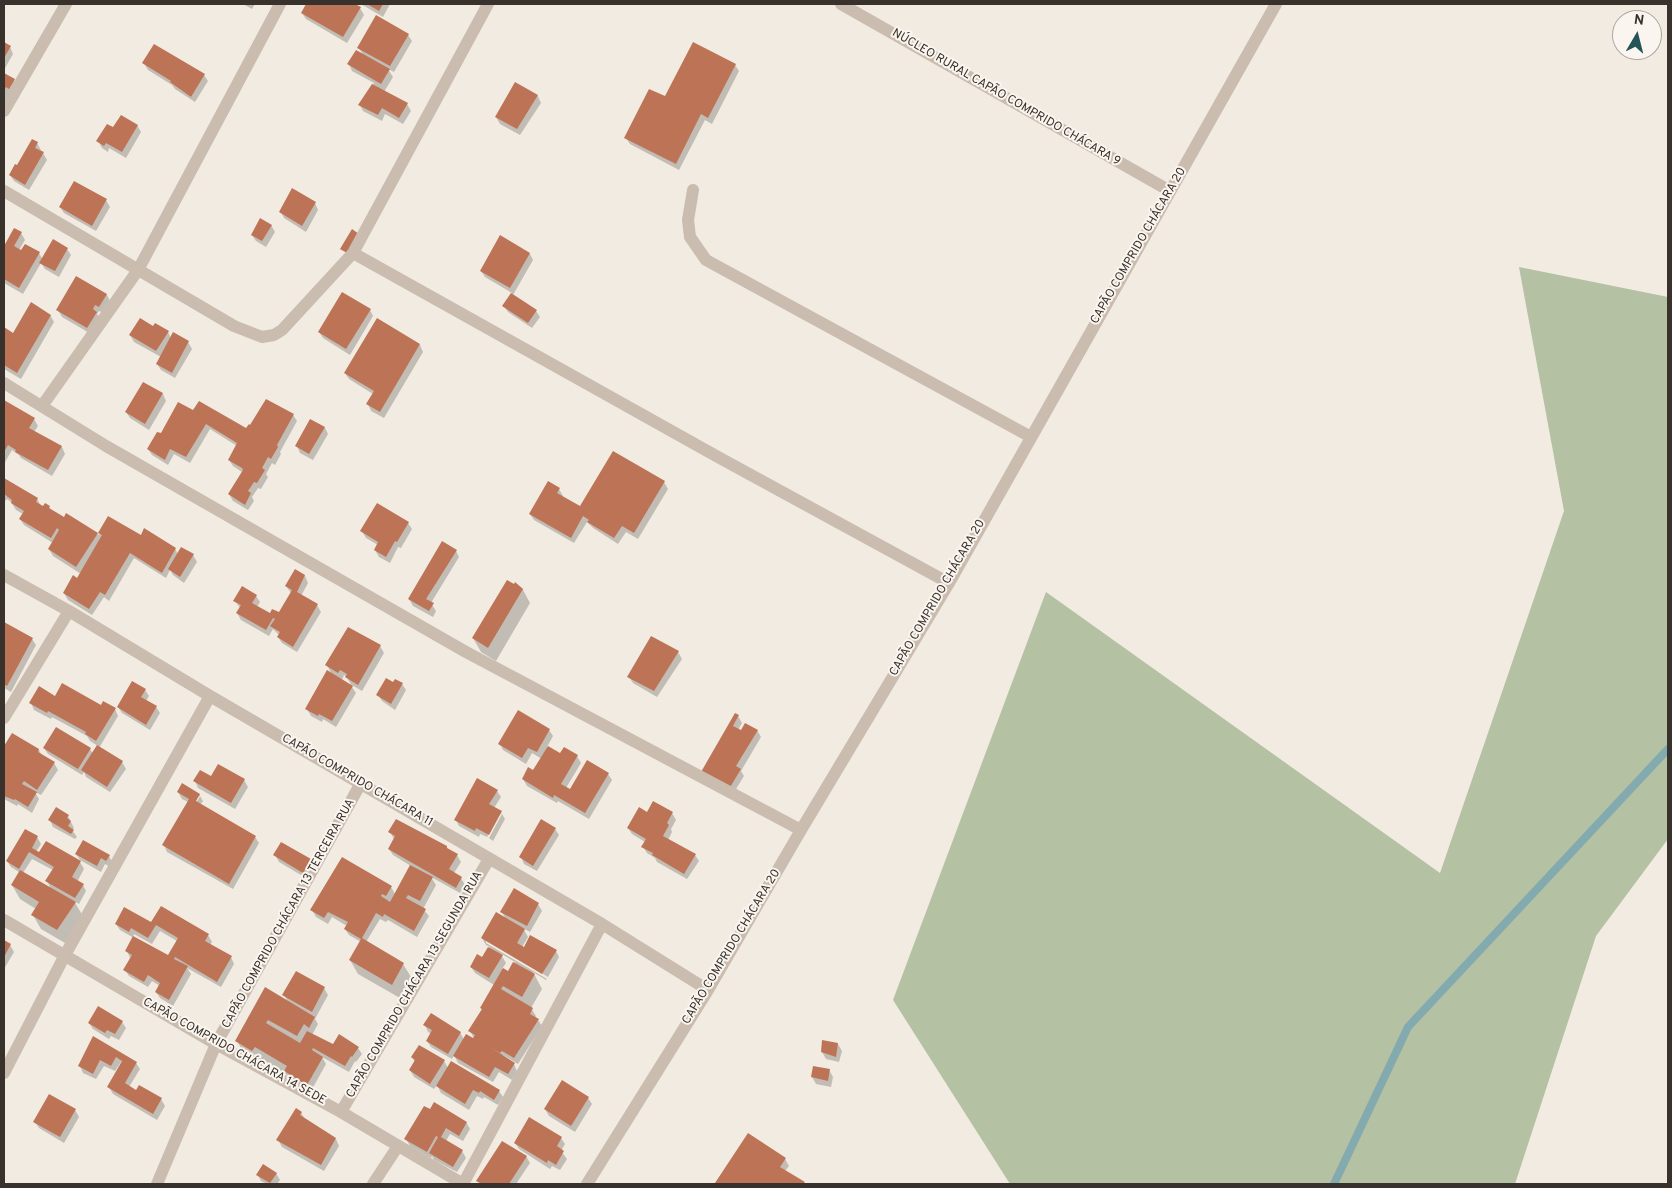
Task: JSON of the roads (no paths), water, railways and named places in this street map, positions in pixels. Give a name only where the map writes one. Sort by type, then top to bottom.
[{"type":"street","points":[[4,111],[66,4]]},
{"type":"street","points":[[42,406],[138,270],[280,4]]},
{"type":"street","points":[[4,191],[234,326],[262,337],[274,335],[282,330],[353,253],[488,4]]},
{"type":"street","name":"NÚCLEO RURAL CAPÃO COMPRIDO CHÁCARA 9","points":[[842,4],[1170,191]]},
{"type":"street","name":"CAPÃO COMPRIDO CHÁCARA 20","points":[[587,1184],[708,990],[949,583],[1276,4]]},
{"type":"street","points":[[693,190],[688,220],[690,237],[706,260],[1031,437]]},
{"type":"street","points":[[353,253],[718,458],[949,583]]},
{"type":"street","points":[[4,383],[124,456],[466,652],[801,830]]},
{"type":"street","name":"CAPÃO COMPRIDO CHÁCARA 11","points":[[4,575],[69,611],[210,696],[602,924],[708,990]]},
{"type":"street","points":[[4,718],[69,611]]},
{"type":"street","points":[[4,1073],[65,955],[210,696]]},
{"type":"street","name":"CAPÃO COMPRIDO CHÁCARA 13 TERCEIRA RUA","points":[[156,1184],[216,1044],[361,783]]},
{"type":"street","name":"CAPÃO COMPRIDO CHÁCARA 13 SEGUNDA RUA","points":[[341,1112],[489,859]]},
{"type":"street","name":"CAPÃO COMPRIDO CHÁCARA 14 SEDE","points":[[4,920],[216,1044],[341,1112],[463,1184]]},
{"type":"street","points":[[463,1184],[602,924]]},
{"type":"street","points":[[373,1184],[398,1146]]},
{"type":"waterway","points":[[1334,1184],[1408,1027],[1668,749]]}]
